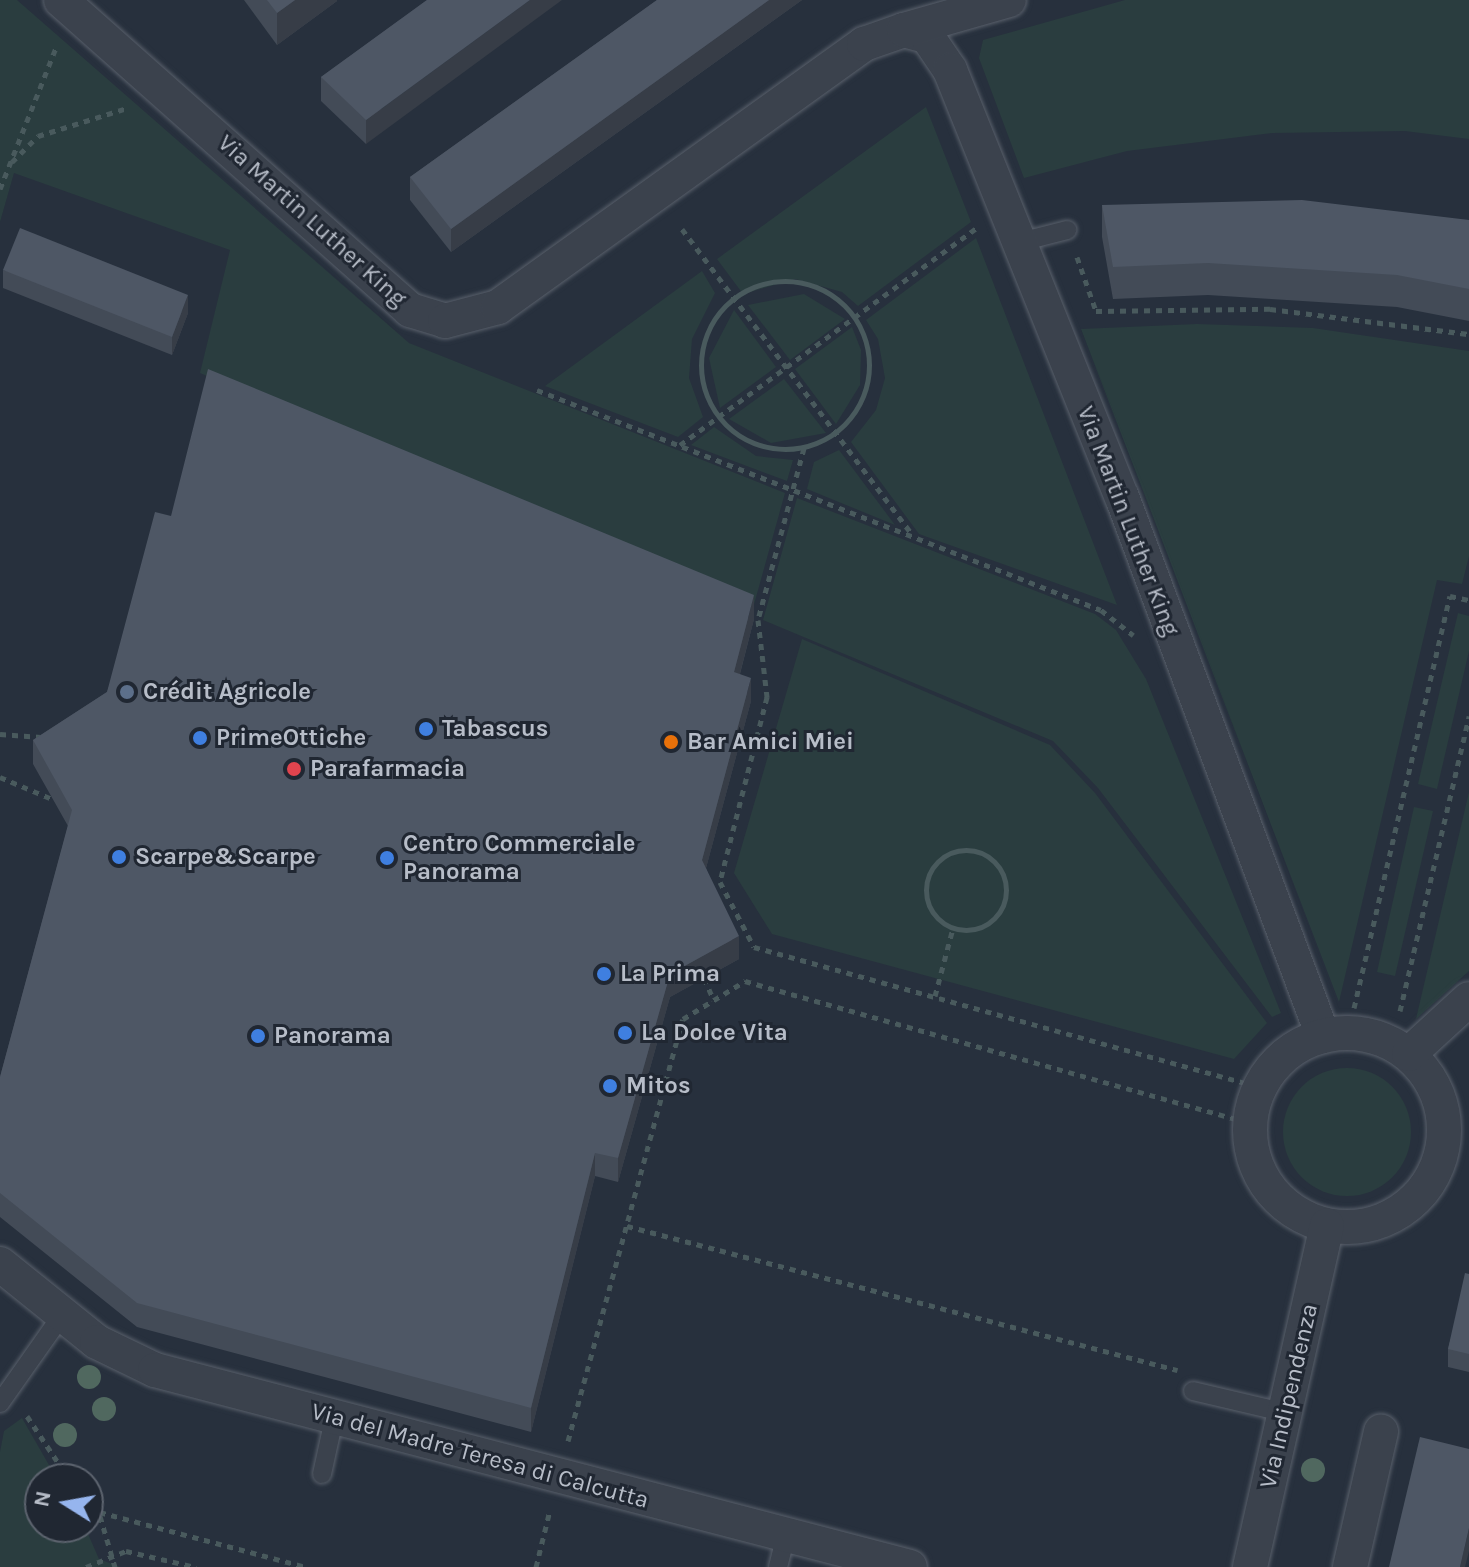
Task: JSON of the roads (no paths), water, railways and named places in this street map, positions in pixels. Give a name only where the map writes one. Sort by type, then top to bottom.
[{"type":"street","name":"Via Martin Luther King","points":[[62,15],[410,310],[445,321],[498,307],[846,55],[904,30],[1009,0]]},
{"type":"street","name":"Via Martin Luther King","points":[[904,30],[927,36],[950,70],[1016,243],[1122,497],[1336,1034]]},
{"type":"street","points":[[1401,1049],[1469,999]]},
{"type":"street","points":[[1336,1034],[1401,1049],[1442,1108],[1445,1135],[1432,1179],[1389,1218],[1327,1226],[1289,1208],[1265,1183],[1250,1123],[1260,1087],[1283,1057],[1336,1034]]},
{"type":"street","name":"Via Indipendenza","points":[[1250,1567],[1327,1226]]},
{"type":"street","name":"Via del Madre Teresa di Calcutta","points":[[0,1264],[62,1315],[146,1366],[782,1552],[910,1567]]},
{"type":"street","points":[[1350,1567],[1381,1432]]},
{"type":"lane","points":[[1016,243],[1067,230]]},
{"type":"lane","points":[[1,1401],[62,1315]]},
{"type":"lane","points":[[1193,1391],[1287,1413]]},
{"type":"lane","points":[[322,1474],[334,1419]]},
{"type":"place","name":"Crédit Agricole","points":[[127,692]]},
{"type":"place","name":"Tabascus","points":[[426,729]]},
{"type":"place","name":"PrimeOttiche","points":[[200,738]]},
{"type":"place","name":"Bar Amici Miei","points":[[671,742]]},
{"type":"place","name":"Parafarmacia","points":[[294,769]]},
{"type":"place","name":"Scarpe&Scarpe","points":[[119,857]]},
{"type":"place","name":"Centro Commerciale Panorama","points":[[387,858]]},
{"type":"place","name":"La Prima","points":[[604,974]]},
{"type":"place","name":"La Dolce Vita","points":[[625,1033]]},
{"type":"place","name":"Panorama","points":[[258,1036]]},
{"type":"place","name":"Mitos","points":[[610,1086]]}]
